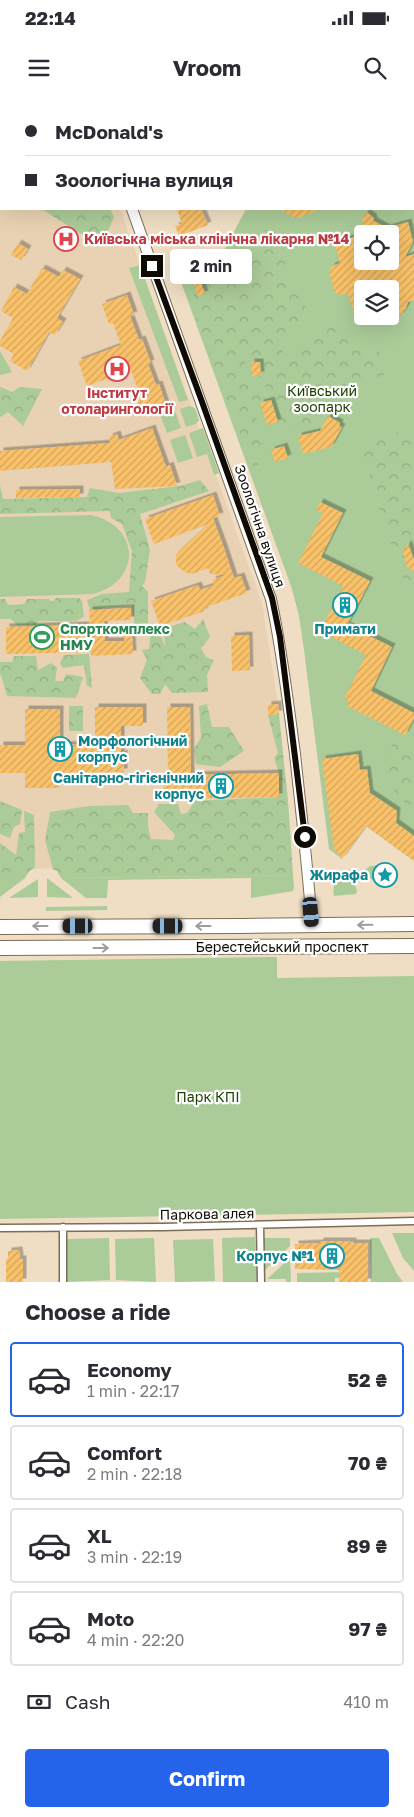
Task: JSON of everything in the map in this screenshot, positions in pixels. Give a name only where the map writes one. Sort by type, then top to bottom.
[{"type":"main road","name":"Берестейський проспект","points":[[0,927],[414,924]]},
{"type":"main road","name":"Берестейський проспект","points":[[0,948],[414,946]]},
{"type":"street","name":"Зоологічна вулиця","points":[[132,210],[272,598],[280,637],[288,697],[307,855],[312,926]]},
{"type":"street","name":"Паркова алея","points":[[0,1228],[414,1221]]},
{"type":"street","points":[[260,1225],[261,1282]]},
{"type":"street","points":[[62,1282],[63,1227]]},
{"type":"shaded area","points":[[0,210],[120,210],[262,603],[277,697],[288,801],[293,875],[61,878],[57,871],[48,868],[31,870],[25,878],[0,878]]},
{"type":"green space","points":[[43,210],[110,210],[114,217],[107,234],[83,235]]},
{"type":"green space","name":"Київський зоопарк","points":[[245,210],[414,210],[414,861],[366,826],[342,859],[329,849],[304,650],[299,616],[292,589],[181,282],[219,260]]},
{"type":"green space","points":[[252,230],[272,230],[272,249],[285,255],[285,276],[295,280],[311,320],[297,331],[292,339],[282,345],[283,356],[290,349],[335,324],[347,336],[379,351],[389,373],[348,386],[329,387],[306,383],[317,414],[322,420],[314,430],[302,433],[299,426],[290,431],[260,426],[274,398],[266,386],[261,387],[263,398],[255,425],[263,451],[255,472],[189,300],[195,294],[193,287],[182,283],[223,260],[228,244],[241,250]],"holes":[[[247,358],[263,359],[266,372],[253,381],[243,368]]]},
{"type":"green space","points":[[140,265],[188,400],[179,402],[129,268]]},
{"type":"green space","points":[[0,351],[12,372],[0,375]]},
{"type":"green space","points":[[0,387],[12,392],[20,387],[42,389],[23,426],[8,412],[0,416]]},
{"type":"green space","points":[[190,406],[195,408],[199,420],[196,424],[186,427],[180,409]]},
{"type":"green space","points":[[175,411],[181,428],[167,433],[160,415]]},
{"type":"green space","points":[[414,424],[414,610],[384,525],[362,449]]},
{"type":"green space","points":[[203,428],[219,473],[214,475],[207,454],[197,457],[189,433]]},
{"type":"green space","points":[[185,435],[193,458],[178,463],[170,440]]},
{"type":"green space","points":[[200,480],[209,491],[140,514],[150,550],[145,582],[142,586],[148,592],[148,623],[135,625],[131,606],[102,608],[94,623],[87,600],[102,594],[129,592],[132,551],[122,524],[111,518],[110,511],[0,514],[0,485],[3,499],[87,497],[90,488],[119,493],[180,486]]},
{"type":"green space","points":[[91,515],[107,521],[119,530],[126,542],[129,554],[127,567],[120,578],[108,588],[92,594],[0,597],[0,517]]},
{"type":"green space","points":[[56,598],[79,598],[82,601],[84,617],[76,621],[38,621],[36,625],[17,625],[11,619],[0,619],[0,599],[5,599],[8,605],[24,604],[27,599],[49,599],[53,602]]},
{"type":"green space","points":[[203,619],[210,637],[201,648],[206,657],[214,660],[207,675],[208,692],[172,693],[165,684],[160,694],[152,694],[140,678],[147,660],[142,650],[149,649],[151,630],[160,632],[165,647],[164,628],[185,622],[195,629]]},
{"type":"green space","points":[[89,654],[92,688],[87,686],[84,665],[63,668],[60,663],[64,655]]},
{"type":"green space","points":[[14,656],[36,656],[38,670],[51,663],[57,668],[55,681],[63,681],[66,674],[83,677],[76,698],[7,696],[0,675],[0,662],[12,662]]},
{"type":"green space","points":[[207,704],[212,727],[229,727],[244,751],[220,767],[196,764],[194,749],[201,737],[199,706]]},
{"type":"green space","points":[[69,706],[83,706],[83,731],[69,731]]},
{"type":"green space","points":[[279,714],[293,875],[61,878],[57,871],[53,869],[45,840],[50,812],[89,806],[128,805],[133,813],[148,813],[148,827],[151,839],[173,840],[175,835],[154,812],[159,804],[178,804],[181,814],[187,813],[195,801],[279,797],[279,773],[274,758],[278,753],[268,715]]},
{"type":"green space","points":[[395,741],[414,741],[414,814],[388,782],[385,758]]},
{"type":"green space","points":[[0,801],[22,810],[20,824],[14,827],[10,838],[0,834]]},
{"type":"green space","points":[[24,811],[34,815],[35,867],[28,872],[25,878],[0,878],[0,843],[16,855],[19,833],[25,832]]},
{"type":"green space","points":[[387,865],[396,872],[395,880],[391,883],[379,883],[365,873],[365,870],[370,866]]},
{"type":"green space","points":[[350,870],[354,871],[356,875],[354,881],[356,894],[334,896],[333,892],[337,880],[342,874]]},
{"type":"green space","points":[[293,875],[293,891],[251,898],[251,878],[108,880],[107,898],[86,898],[61,878]]},
{"type":"green space","points":[[0,878],[25,878],[0,897]]},
{"type":"green space","points":[[47,878],[73,898],[47,897]]},
{"type":"green space","points":[[38,879],[38,897],[9,898]]},
{"type":"green space","points":[[107,906],[107,910],[46,911],[46,907]]},
{"type":"green space","name":"Парк КПІ","points":[[277,957],[277,978],[414,976],[414,1212],[0,1219],[0,961]]},
{"type":"green space","points":[[392,1233],[414,1233],[414,1271],[403,1258]]},
{"type":"green space","points":[[255,1237],[257,1282],[223,1282],[222,1238]]},
{"type":"green space","points":[[109,1238],[110,1280],[67,1282],[67,1239]]},
{"type":"green space","points":[[154,1238],[156,1282],[116,1280],[115,1239]]},
{"type":"green space","points":[[264,1238],[290,1238],[290,1246],[264,1271]]},
{"type":"green space","points":[[370,1238],[379,1238],[403,1282],[371,1282]]},
{"type":"green space","points":[[213,1239],[215,1281],[175,1282],[173,1240]]},
{"type":"green space","points":[[290,1258],[291,1282],[286,1282],[286,1279],[267,1279]]},
{"type":"green space","points":[[347,1272],[348,1277],[335,1278],[335,1282],[297,1282],[297,1273]]},
{"type":"building","points":[[177,210],[201,210],[208,225],[179,236],[175,226],[182,224]]},
{"type":"building","points":[[281,210],[317,210],[300,217],[295,218]]},
{"type":"building","points":[[366,212],[373,217],[374,221],[381,225],[362,225],[362,220]]},
{"type":"building","points":[[408,222],[413,242],[405,257],[414,254],[414,300],[408,302],[401,315],[399,316],[399,280],[354,280],[354,315],[348,293],[340,295],[335,293],[329,271],[332,266],[340,263],[334,242],[354,237],[354,270],[399,270],[398,225]]},
{"type":"building","points":[[18,243],[28,249],[21,260],[11,255]]},
{"type":"building","points":[[42,268],[59,277],[63,270],[80,279],[57,318],[63,322],[55,335],[49,332],[27,371],[10,361],[14,354],[0,346],[0,341],[13,318],[1,311],[14,287],[27,294]]},
{"type":"building","points":[[201,282],[205,294],[198,296],[194,285]]},
{"type":"building","points":[[127,295],[134,315],[130,316],[139,340],[142,339],[151,363],[148,364],[156,385],[159,384],[166,405],[142,413],[135,393],[138,391],[131,370],[87,386],[78,361],[121,345],[113,323],[109,324],[102,304]]},
{"type":"building","points":[[251,362],[260,362],[261,375],[252,376]]},
{"type":"building","points":[[271,400],[278,422],[267,425],[260,403]]},
{"type":"building","points":[[328,416],[340,423],[339,426],[342,427],[331,447],[303,454],[298,436],[320,431]]},
{"type":"building","points":[[152,428],[166,467],[170,465],[177,486],[115,489],[111,462],[0,471],[0,451],[110,443],[109,437],[117,434],[119,440]]},
{"type":"building","points":[[284,446],[288,458],[275,462],[271,450]]},
{"type":"building","points":[[80,489],[80,497],[16,498],[16,490]]},
{"type":"building","points":[[213,495],[220,516],[213,518],[234,578],[241,576],[247,593],[204,608],[205,611],[160,626],[151,601],[198,585],[200,590],[214,585],[212,580],[226,575],[210,574],[208,568],[192,574],[187,573],[176,564],[176,555],[179,551],[209,524],[154,544],[145,519]]},
{"type":"building","name":"Примати","points":[[320,502],[343,513],[321,557],[370,581],[347,625],[392,647],[371,691],[414,713],[414,718],[405,735],[347,706],[349,701],[344,699],[366,655],[320,631],[343,586],[298,563],[323,513],[316,510]]},
{"type":"building","points":[[408,543],[414,560],[414,572],[406,566],[405,556],[402,554]]},
{"type":"building","points":[[131,608],[131,620],[104,621],[105,641],[124,641],[124,636],[132,636],[133,654],[91,656],[91,652],[6,654],[6,627],[90,625],[89,610]]},
{"type":"building","points":[[249,635],[250,670],[232,671],[231,636]]},
{"type":"building","points":[[278,704],[279,714],[268,715],[268,705]]},
{"type":"building","name":"Морфологічний корпус","points":[[95,707],[143,707],[143,726],[121,726],[121,754],[124,753],[124,772],[60,773],[60,788],[25,788],[25,773],[0,773],[0,745],[25,745],[25,709],[60,709],[60,745],[95,744]]},
{"type":"building","name":"Санітарно-гігієнічний корпус","points":[[167,707],[190,707],[191,775],[279,773],[279,797],[164,799],[163,775],[168,775]]},
{"type":"building","points":[[358,754],[360,770],[367,769],[370,793],[397,811],[396,823],[414,836],[414,861],[366,826],[342,859],[334,849],[322,759]]},
{"type":"building","name":"Корпус №1","points":[[320,1241],[368,1243],[368,1282],[339,1282],[339,1270],[295,1269],[295,1244],[320,1243]]},
{"type":"building","points":[[19,1250],[20,1259],[23,1259],[23,1282],[6,1282],[8,1251]]},
{"type":"place","name":"Київська міська клінічна лікарня №14","points":[[66,239]]},
{"type":"place","name":"Інститут отоларингології","points":[[117,369]]},
{"type":"place","name":"Примати","points":[[345,605]]},
{"type":"place","name":"Спорткомплекс НМУ","points":[[42,637]]},
{"type":"place","name":"Морфологічний корпус","points":[[60,749]]},
{"type":"place","name":"Санітарно-гігієнічний корпус","points":[[221,786]]},
{"type":"place","name":"Жирафа","points":[[385,875]]},
{"type":"place","name":"Корпус №1","points":[[332,1256]]},
{"type":"route","points":[[152,266],[272,598],[280,637],[305,837]]}]
